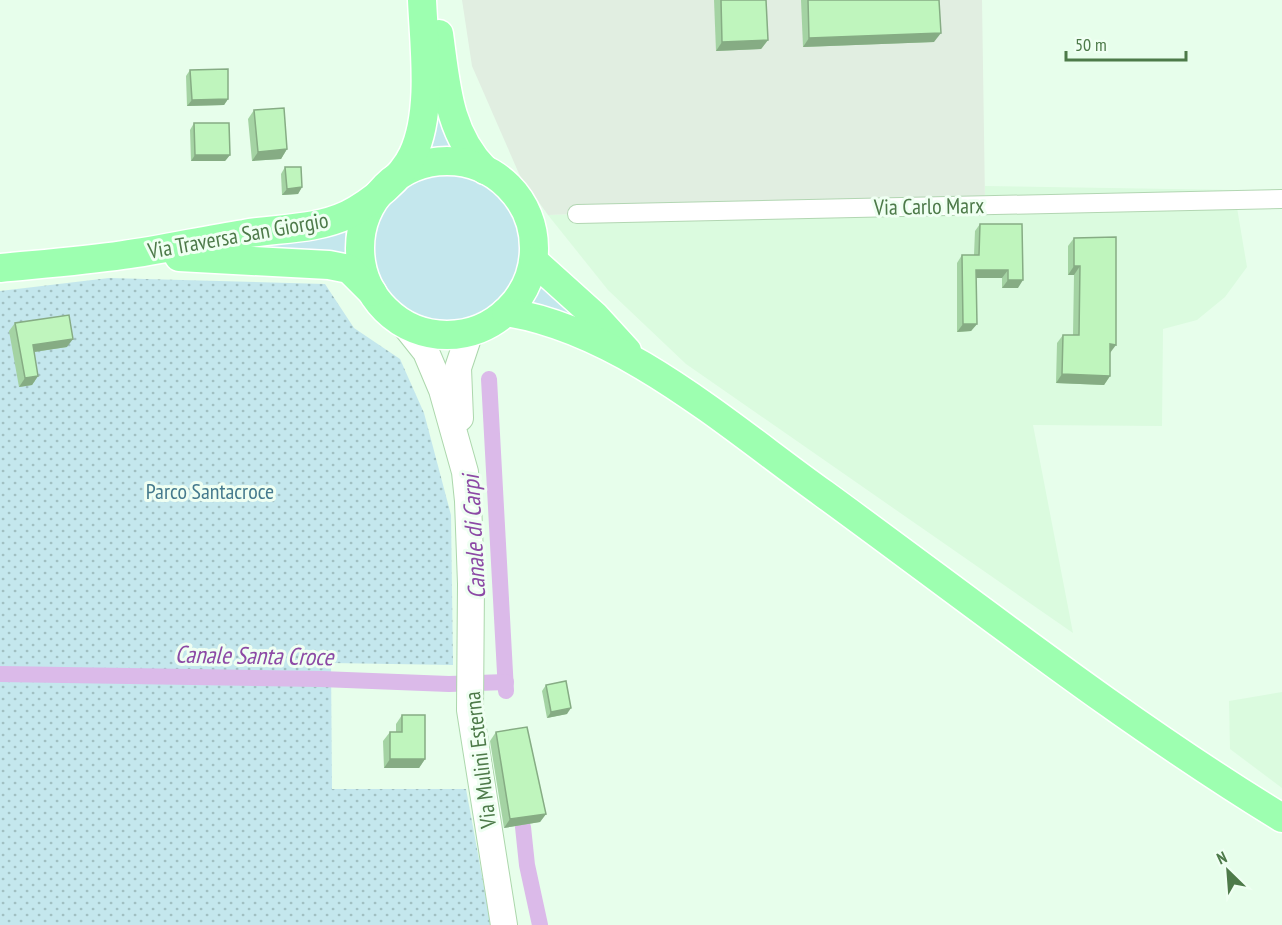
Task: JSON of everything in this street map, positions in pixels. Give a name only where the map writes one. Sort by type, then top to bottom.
[{"type":"main road","points":[[422,0],[424,110],[419,138],[413,155],[382,191],[369,211],[362,235],[363,267],[375,297],[403,323],[424,332],[447,335],[470,332],[489,325],[506,312],[525,289],[534,261],[532,233],[524,208],[507,186],[485,170],[464,147],[453,116],[446,82],[437,0]]},
{"type":"main road","points":[[382,191],[399,176],[419,165],[441,160],[464,162],[485,170]]},
{"type":"main road","name":"Via Traversa San Giorgio","points":[[0,268],[123,255],[246,233],[309,226],[347,215],[382,191]]},
{"type":"main road","name":"Via Traversa San Giorgio","points":[[123,255],[329,265],[349,269],[375,297]]},
{"type":"main road","points":[[534,261],[595,316],[635,359],[865,524],[1089,690],[1223,782],[1282,818]]},
{"type":"main road","points":[[506,312],[541,318],[635,359]]},
{"type":"main road","name":"Via Mulini Esterna","points":[[403,323],[426,352],[442,390],[461,451]]},
{"type":"main road","name":"Via Mulini Esterna","points":[[470,332],[458,368],[461,451],[468,501],[470,710],[504,925]]},
{"type":"street","name":"Via Carlo Marx","points":[[577,214],[1282,199]]},
{"type":"shaded area","points":[[462,0],[982,0],[985,201],[548,215],[520,176],[472,66]]},
{"type":"shaded area","points":[[985,186],[1234,190],[1247,267],[1225,297],[1197,320],[1163,329],[1162,426],[1033,425],[1073,633],[686,364],[608,290],[548,215],[985,201]]},
{"type":"shaded area","points":[[1282,692],[1282,788],[1230,749],[1229,701]]},
{"type":"green space","points":[[434,91],[457,148],[426,150]]},
{"type":"green space","points":[[447,174],[475,179],[500,195],[516,220],[521,248],[516,276],[500,301],[475,317],[447,322],[419,317],[394,301],[378,276],[373,248],[378,220],[394,195],[419,179]]},
{"type":"green space","points":[[345,229],[347,255],[258,246]]},
{"type":"green space","name":"Parco Santacroce","points":[[109,278],[325,284],[354,328],[400,359],[424,413],[451,515],[453,665],[331,663],[332,789],[466,789],[491,925],[0,925],[0,291]]},
{"type":"green space","points":[[543,282],[586,321],[530,306]]},
{"type":"building","points":[[721,0],[766,0],[768,40],[722,42]]},
{"type":"building","points":[[808,0],[939,0],[941,33],[809,38]]},
{"type":"building","points":[[228,69],[228,99],[192,100],[190,70]]},
{"type":"building","points":[[284,108],[287,149],[258,152],[254,110]]},
{"type":"building","points":[[194,123],[229,123],[230,155],[195,155]]},
{"type":"building","points":[[285,167],[301,167],[302,187],[287,189]]},
{"type":"building","points":[[980,224],[1022,224],[1023,280],[1008,280],[1008,270],[976,270],[977,324],[963,324],[962,255],[979,255]]},
{"type":"building","points":[[1116,237],[1116,345],[1110,344],[1110,376],[1062,374],[1063,335],[1079,335],[1080,266],[1074,266],[1074,238]]},
{"type":"building","points":[[69,315],[73,339],[33,345],[38,376],[25,378],[15,323]]},
{"type":"building","points":[[566,681],[571,708],[551,712],[546,685]]},
{"type":"building","points":[[402,715],[425,715],[425,759],[390,759],[390,732],[402,732]]},
{"type":"building","points":[[527,727],[546,814],[510,819],[496,732]]},
{"type":"waterway","name":"Canale di Carpi","points":[[489,379],[506,691]]},
{"type":"waterway","name":"Canale Santa Croce","points":[[0,674],[321,679],[449,684],[506,682]]},
{"type":"waterway","name":"Canale di Carpi","points":[[523,827],[527,865],[540,925]]}]
